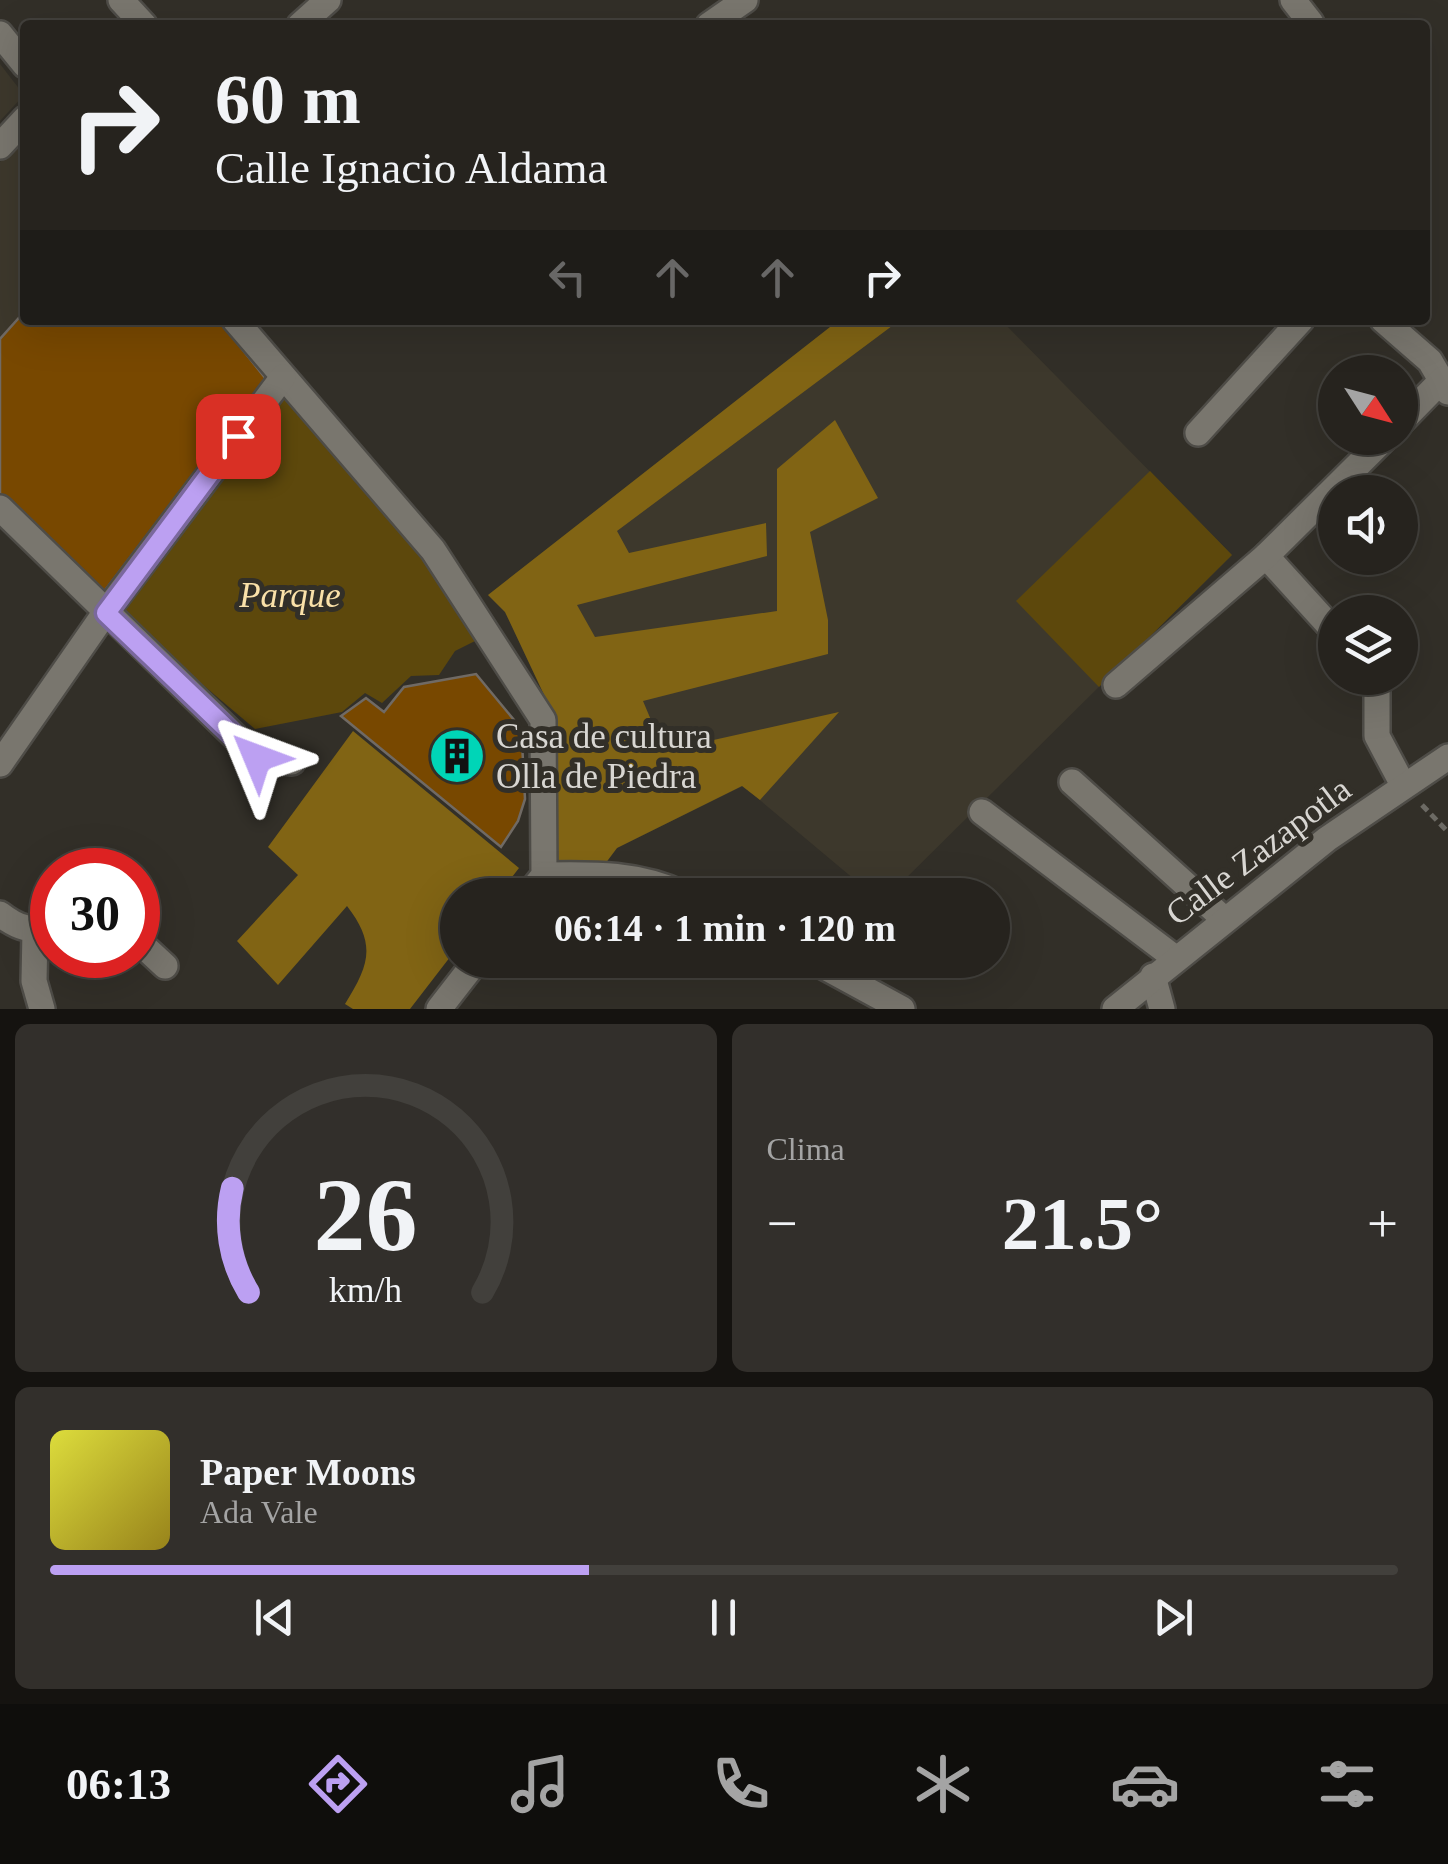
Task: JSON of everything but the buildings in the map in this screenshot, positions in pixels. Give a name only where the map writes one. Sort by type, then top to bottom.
[{"type":"street","points":[[122,0],[140,20]]},
{"type":"street","points":[[306,20],[328,0]]},
{"type":"street","points":[[717,20],[745,0]]},
{"type":"street","points":[[1293,0],[1309,20]]},
{"type":"street","points":[[0,34],[20,59]]},
{"type":"street","points":[[0,146],[20,124]]},
{"type":"street","points":[[239,325],[432,550],[543,720],[536,878]]},
{"type":"street","points":[[1198,433],[1296,325]]},
{"type":"street","points":[[1388,325],[1446,386],[1418,408]]},
{"type":"street","points":[[0,764],[8,734],[106,613],[283,377]]},
{"type":"street","points":[[1116,685],[1266,556],[1368,455]]},
{"type":"street","points":[[0,508],[257,758],[292,762]]},
{"type":"street","points":[[1266,556],[1318,613]]},
{"type":"street","points":[[1377,695],[1378,736],[1403,784]]},
{"type":"street","name":"Calle Zazapotla","points":[[1115,1009],[1224,919],[1403,784],[1448,756]]},
{"type":"street","points":[[1072,782],[1224,919]]},
{"type":"street","points":[[982,812],[1175,958]]},
{"type":"street","points":[[588,878],[618,874],[639,878]]},
{"type":"street","points":[[0,914],[14,925],[30,927]]},
{"type":"street","points":[[160,961],[165,966]]},
{"type":"street","points":[[1153,976],[1162,1009]]},
{"type":"street","points":[[35,978],[42,1009]]},
{"type":"street","points":[[438,1009],[463,978]]},
{"type":"street","points":[[845,978],[902,1009]]},
{"type":"path","points":[[1403,784],[1448,832]]},
{"type":"shaded area","points":[[0,64],[20,90],[20,99],[0,121]]},
{"type":"shaded area","points":[[20,140],[20,317],[0,339],[0,162]]},
{"type":"shaded area","points":[[833,325],[1006,325],[1232,555],[906,878],[853,878],[743,786],[617,848],[599,872],[554,716],[505,612],[488,595]]},
{"type":"shaded area","points":[[833,325],[893,325],[617,531],[629,553],[766,523],[767,556],[577,605],[595,637],[777,611],[777,469],[835,420],[878,498],[810,532],[828,620],[828,654],[643,701],[664,751],[839,712],[760,800],[742,786],[617,848],[599,872],[551,863],[554,716],[505,612],[488,595]]},
{"type":"shaded area","points":[[353,731],[519,868],[511,878],[440,878],[440,970],[410,1009],[353,1009],[345,1004],[360,978],[366,944],[347,906],[278,985],[237,941],[298,875],[268,847]]},
{"type":"green space","name":"Parque","points":[[285,397],[424,557],[475,641],[455,651],[439,675],[411,676],[382,703],[365,693],[342,712],[255,729],[118,613]]},
{"type":"green space","points":[[1150,471],[1232,555],[1099,687],[1016,601]]},
{"type":"place","name":"Casa de cultura Olla de Piedra","points":[[457,756]]},
{"type":"route","points":[[238,436],[106,613],[257,758]]}]
